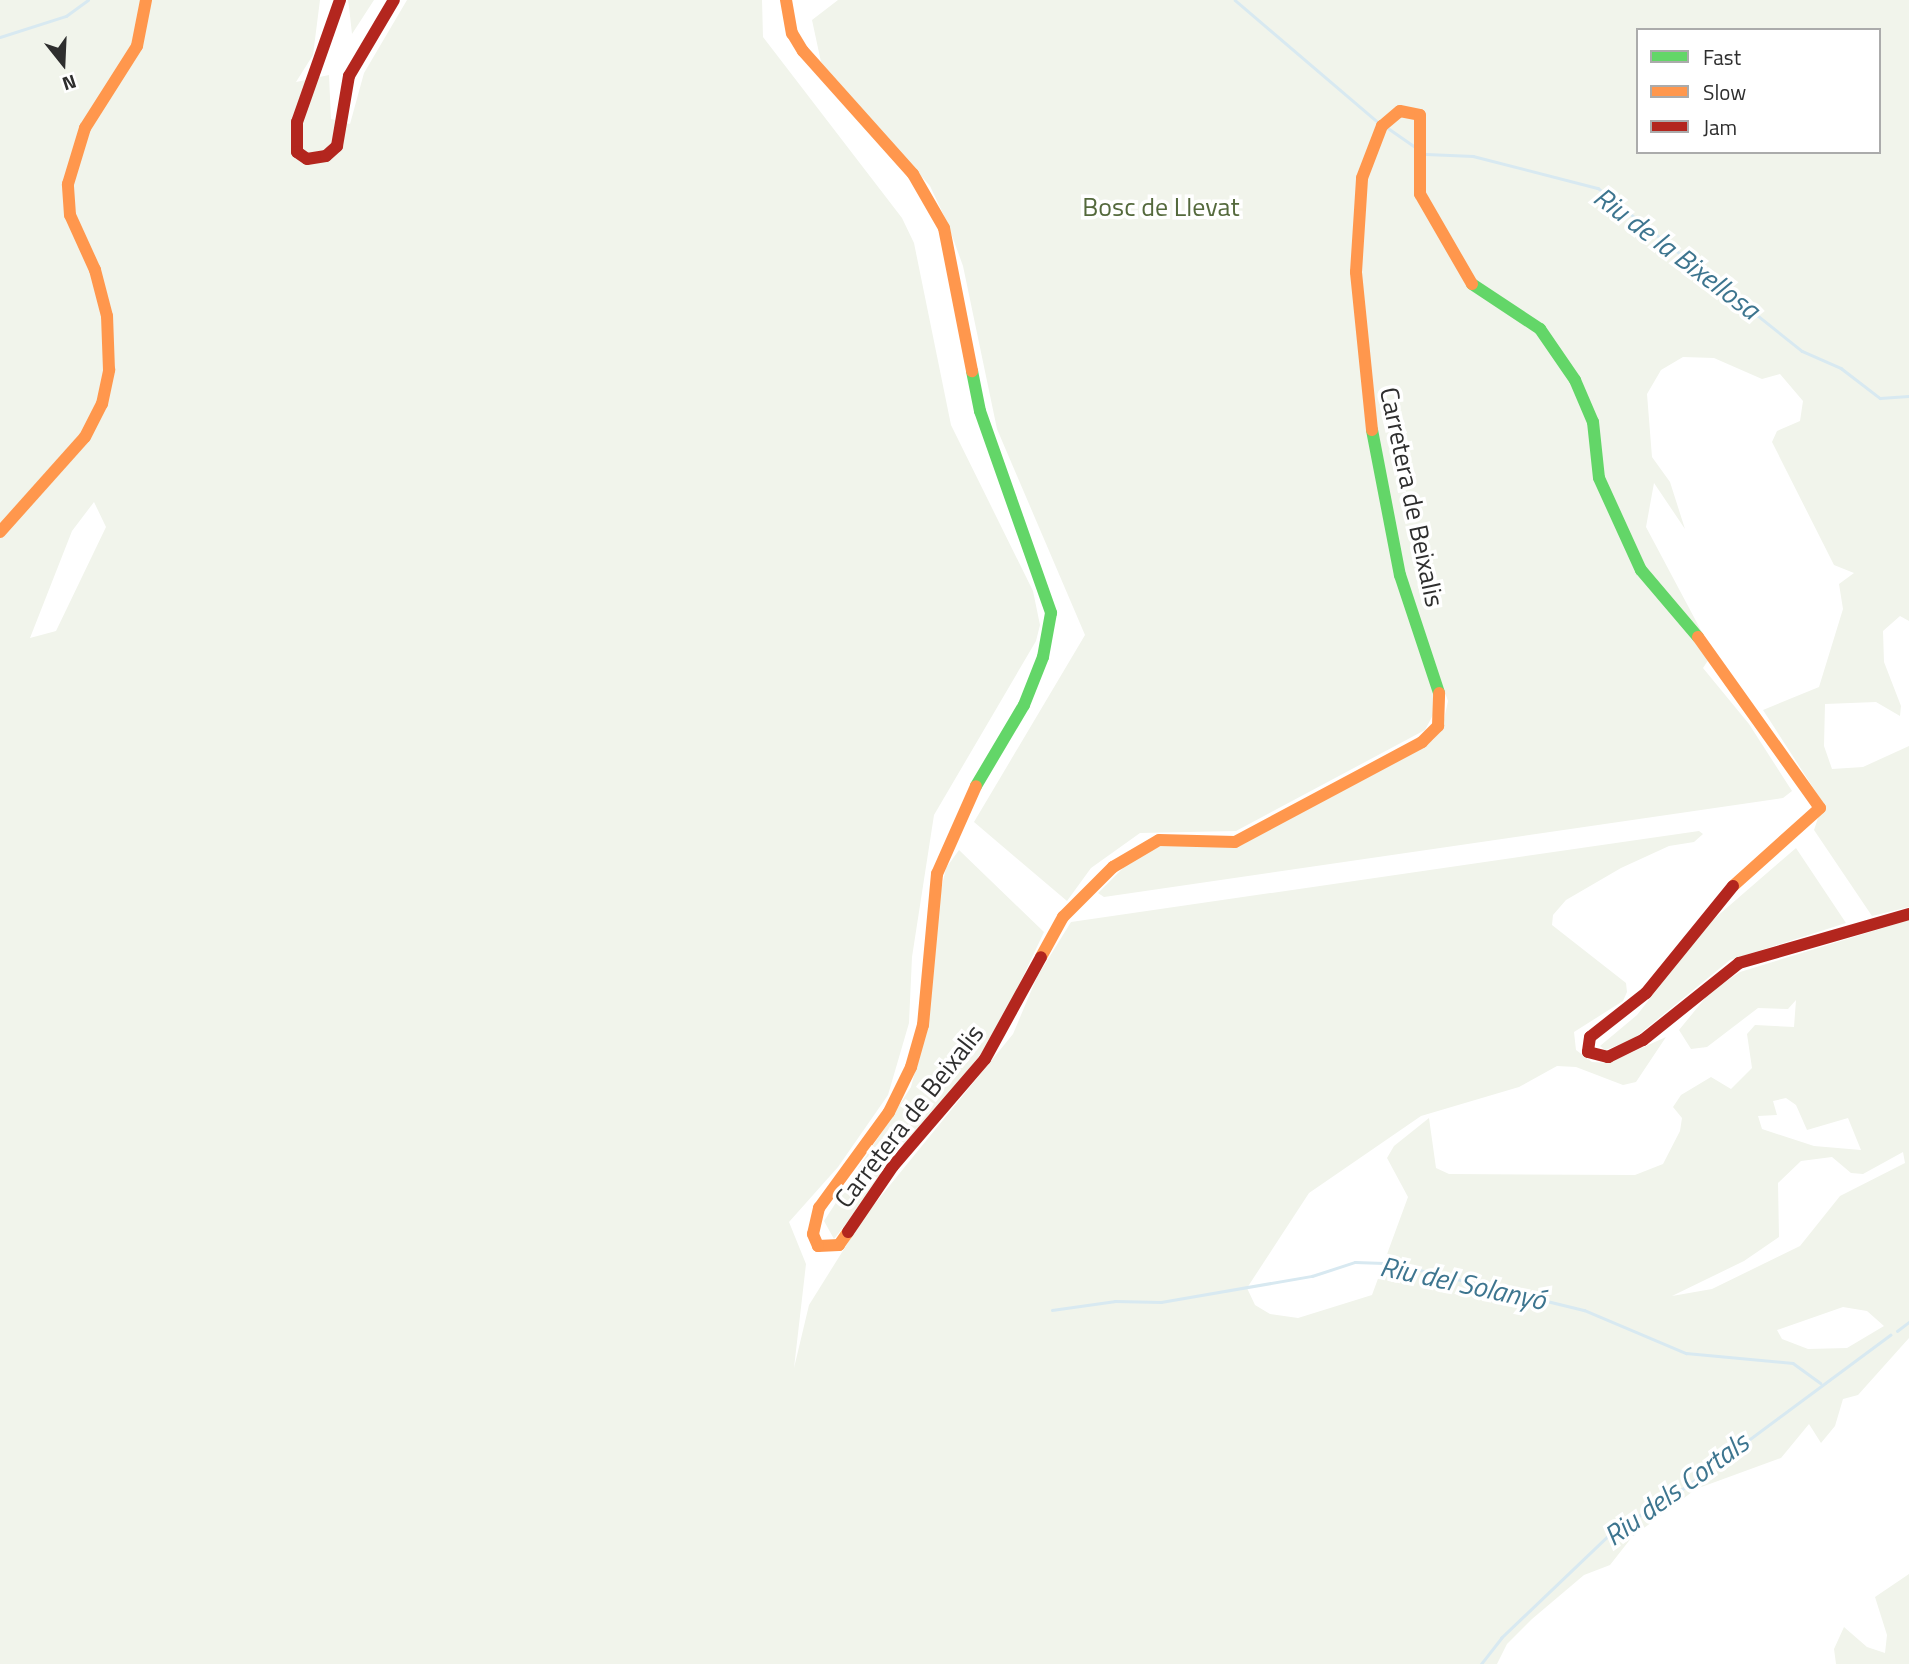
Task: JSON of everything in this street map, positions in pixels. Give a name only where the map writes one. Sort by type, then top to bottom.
[{"type":"main road","points":[[0,532],[85,437],[103,404],[109,370],[107,316],[95,270],[70,215],[68,184],[85,128],[137,46],[146,0]]},
{"type":"main road","points":[[340,0],[297,122],[297,152],[307,159],[326,156],[337,146],[349,76],[394,0]]},
{"type":"main road","name":"Carretera de Beixalis","points":[[786,0],[792,33],[803,51],[913,174],[944,228],[980,411],[1051,613],[1043,657],[1024,705],[982,771],[934,885],[923,1025],[911,1067],[889,1112],[820,1208],[813,1234],[818,1247],[839,1245],[893,1166],[985,1059],[1063,917],[1113,867],[1160,840],[1225,845],[1251,835],[1288,809],[1422,742],[1438,726],[1441,699],[1400,575],[1364,392],[1356,272],[1362,178],[1382,126],[1400,111],[1420,115],[1420,194],[1470,283],[1540,329],[1576,380],[1592,422],[1599,478],[1641,570],[1684,617],[1820,808],[1809,823],[1731,888],[1646,993],[1590,1037],[1588,1052],[1608,1057],[1643,1040],[1739,963],[1909,914]]},
{"type":"green space","points":[[0,0],[320,0],[313,55],[296,82],[329,75],[331,119],[350,124],[364,73],[407,0],[762,0],[763,37],[902,218],[914,243],[951,425],[1033,591],[1040,625],[1036,641],[934,815],[912,957],[909,1023],[888,1095],[838,1167],[789,1222],[806,1264],[794,1368],[809,1305],[864,1217],[1013,1034],[1037,977],[1071,922],[1699,831],[1703,834],[1694,842],[1669,846],[1621,868],[1566,900],[1553,915],[1552,925],[1626,983],[1627,992],[1623,1001],[1574,1032],[1576,1050],[1592,1062],[1608,1063],[1666,1037],[1636,1082],[1623,1085],[1576,1067],[1557,1066],[1519,1087],[1421,1116],[1309,1193],[1247,1288],[1255,1305],[1270,1314],[1298,1318],[1372,1295],[1408,1197],[1387,1158],[1394,1146],[1429,1118],[1436,1168],[1449,1174],[1635,1175],[1663,1164],[1680,1131],[1682,1118],[1673,1107],[1681,1095],[1711,1077],[1731,1089],[1752,1068],[1747,1034],[1755,1025],[1794,1027],[1796,1000],[1788,1009],[1758,1008],[1707,1047],[1691,1049],[1679,1030],[1711,991],[1740,972],[1909,920],[1909,1338],[1858,1395],[1843,1399],[1835,1426],[1821,1443],[1809,1424],[1781,1458],[1696,1489],[1632,1537],[1610,1565],[1584,1575],[1532,1619],[1507,1644],[1497,1664],[0,1664]],"holes":[[[94,502],[106,527],[56,631],[30,638],[72,531]],[[1786,1098],[1796,1105],[1807,1130],[1848,1118],[1861,1150],[1814,1146],[1762,1129],[1758,1116],[1777,1115],[1773,1101]],[[1903,1152],[1905,1163],[1840,1196],[1800,1246],[1712,1289],[1672,1296],[1744,1261],[1779,1237],[1778,1183],[1801,1161],[1832,1157],[1851,1173],[1863,1174]],[[1843,1307],[1867,1311],[1884,1326],[1847,1348],[1808,1349],[1782,1339],[1777,1330]]]},
{"type":"green space","points":[[348,0],[374,0],[352,34],[349,7]]},
{"type":"green space","name":"Bosc de Llevat","points":[[838,0],[1909,0],[1909,621],[1900,616],[1883,631],[1884,662],[1901,706],[1900,716],[1876,702],[1825,704],[1824,746],[1832,769],[1863,767],[1909,746],[1909,907],[1872,916],[1814,830],[1823,803],[1763,710],[1819,687],[1843,609],[1839,584],[1854,573],[1834,565],[1772,442],[1777,431],[1800,421],[1803,401],[1780,374],[1762,379],[1714,358],[1683,357],[1661,370],[1647,394],[1652,457],[1670,482],[1685,529],[1654,483],[1646,527],[1713,653],[1703,668],[1749,724],[1792,791],[1783,798],[1104,897],[1098,893],[1131,860],[1163,845],[1239,843],[1433,740],[1442,729],[1448,701],[1437,670],[1433,715],[1425,730],[1236,831],[1140,833],[1091,868],[1067,901],[974,822],[1085,635],[997,429],[963,266],[947,222],[930,186],[821,62],[812,20]]},
{"type":"green space","points":[[1796,848],[1846,923],[1730,960],[1632,1040],[1605,1050],[1600,1046],[1637,1015],[1707,925]]},
{"type":"green space","points":[[959,850],[1044,932],[995,1036],[834,1239],[824,1221],[911,1087],[927,1024],[937,908],[946,868]]},
{"type":"green space","points":[[1909,1574],[1909,1664],[1836,1664],[1834,1649],[1844,1627],[1867,1647],[1885,1653],[1887,1635],[1875,1597]]},
{"type":"waterway","points":[[0,37],[66,16],[88,0]]},
{"type":"waterway","name":"Riu de la Bixellosa","points":[[1235,0],[1378,122]]},
{"type":"waterway","points":[[1388,128],[1414,146]]},
{"type":"waterway","name":"Riu de la Bixellosa","points":[[1426,154],[1473,156],[1598,188],[1802,351],[1841,368],[1880,398],[1909,396]]},
{"type":"waterway","name":"Riu del Solanyó","points":[[1052,1310],[1115,1301],[1161,1302],[1312,1276],[1355,1262],[1391,1263],[1584,1310],[1686,1353],[1793,1363],[1821,1383]]},
{"type":"waterway","name":"Riu dels Cortals","points":[[1897,1331],[1909,1322]]},
{"type":"waterway","name":"Riu dels Cortals","points":[[1481,1664],[1501,1638],[1611,1533],[1684,1488],[1890,1335]]},
{"type":"traffic: fast","points":[[1472,284],[1540,329],[1575,380],[1593,422],[1599,478],[1641,570],[1698,637]]},
{"type":"traffic: fast","points":[[972,371],[980,411],[1051,613],[1043,657],[1024,705],[976,786]]},
{"type":"traffic: fast","points":[[1372,430],[1400,575],[1439,693]]},
{"type":"traffic: slow","points":[[0,532],[85,437],[102,404],[109,370],[107,316],[95,270],[70,215],[68,184],[85,128],[137,46],[146,0]]},
{"type":"traffic: slow","points":[[786,0],[792,33],[803,51],[913,174],[944,228],[972,371]]},
{"type":"traffic: slow","points":[[1372,430],[1356,272],[1362,178],[1382,126],[1400,111],[1420,115],[1420,194],[1472,284]]},
{"type":"traffic: slow","points":[[1698,637],[1820,808],[1733,886]]},
{"type":"traffic: slow","points":[[1041,957],[1063,917],[1113,867],[1159,840],[1235,842],[1422,742],[1438,726],[1439,693]]},
{"type":"traffic: slow","points":[[848,1232],[839,1245],[818,1246],[813,1234],[819,1208],[889,1112],[911,1067],[923,1025],[937,874],[976,786]]},
{"type":"traffic: jam","points":[[340,0],[297,122],[297,152],[307,159],[326,156],[337,146],[349,76],[394,0]]},
{"type":"traffic: jam","points":[[1733,886],[1646,993],[1590,1037],[1588,1052],[1608,1057],[1643,1040],[1739,963],[1909,914]]},
{"type":"traffic: jam","points":[[848,1232],[893,1166],[985,1059],[1041,957]]}]
